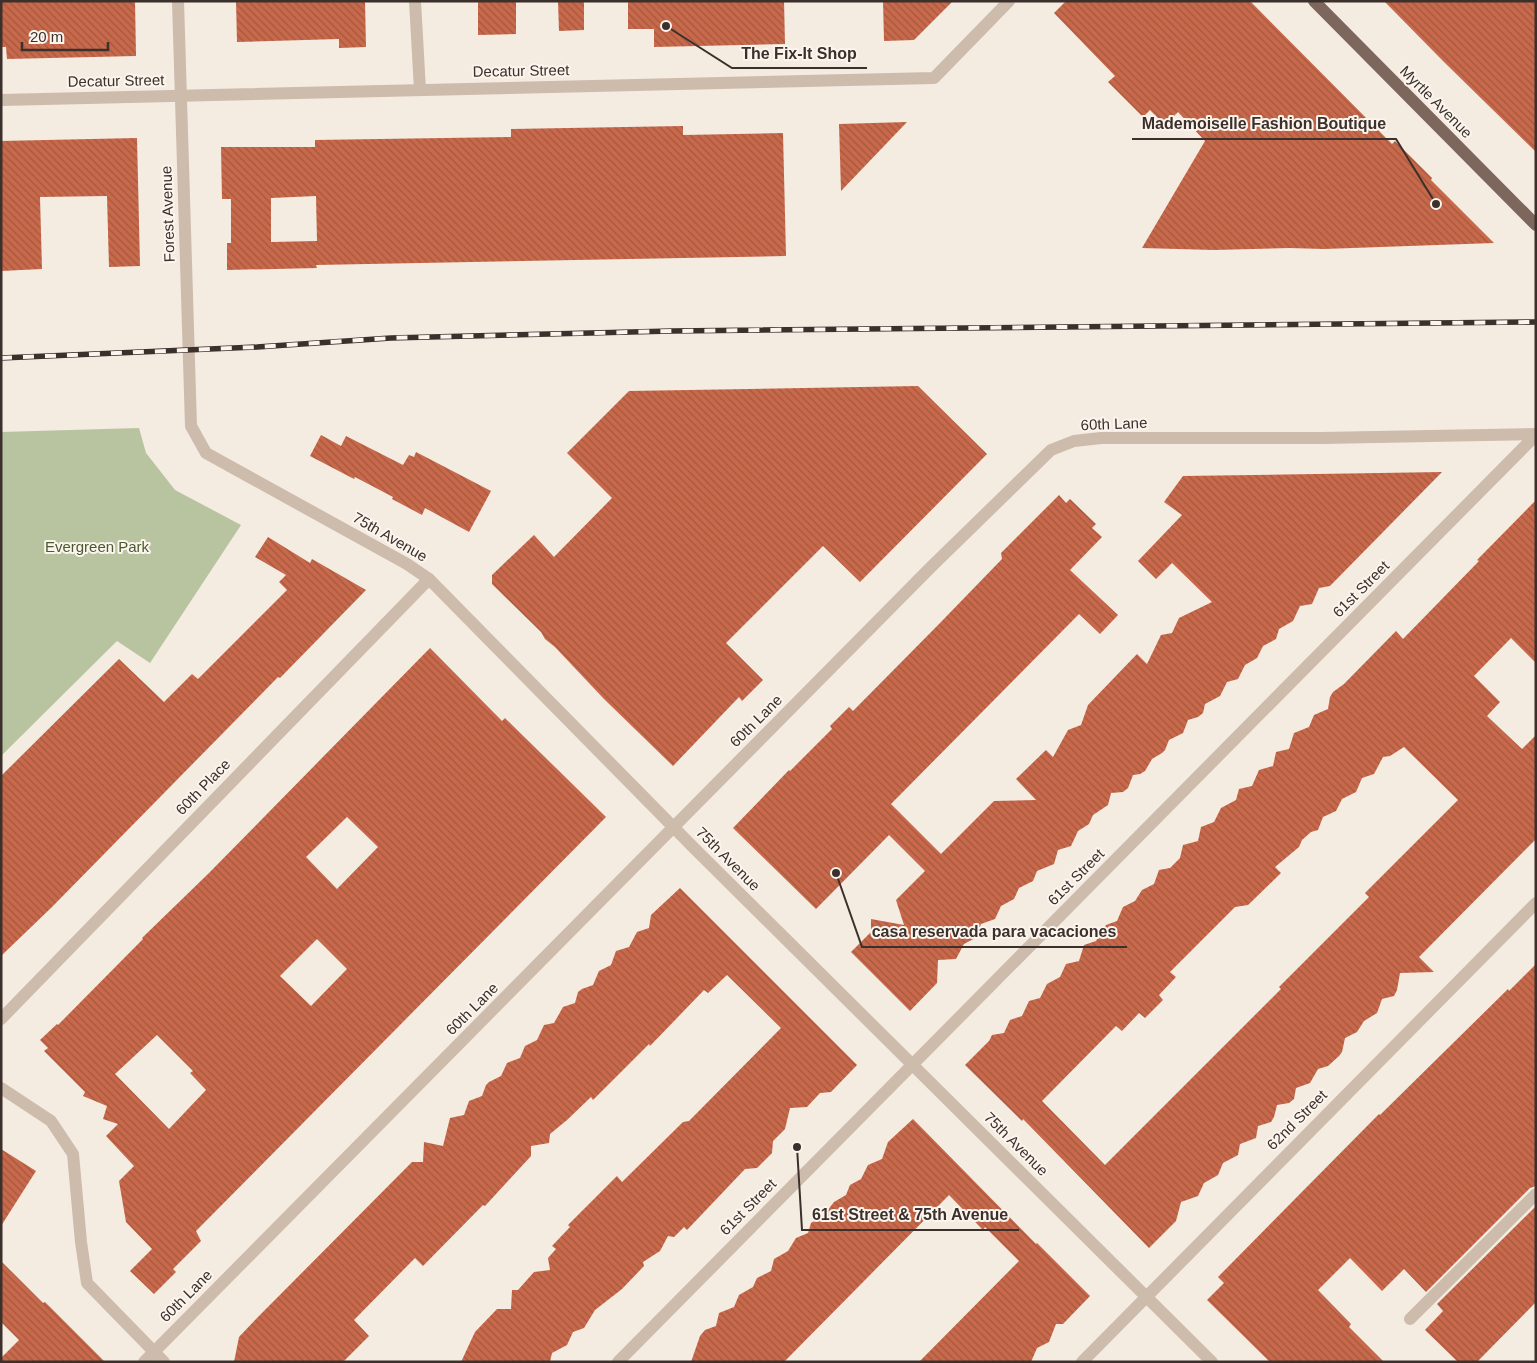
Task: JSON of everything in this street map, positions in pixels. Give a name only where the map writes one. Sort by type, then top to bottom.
[{"type":"main road","name":"Myrtle Avenue","points":[[1314,1],[1536,225]]},
{"type":"street","name":"Forest Avenue","points":[[178,1],[191,426]]},
{"type":"street","points":[[415,1],[420,90]]},
{"type":"street","name":"Decatur Street","points":[[1,100],[934,78],[1009,1]]},
{"type":"street","name":"75th Avenue","points":[[191,426],[206,453],[407,564],[429,579],[674,828],[1212,1362]]},
{"type":"street","name":"60th Lane","points":[[144,1362],[932,566],[1051,450],[1074,442],[1101,438],[1322,438],[1536,434]]},
{"type":"street","name":"61st Street","points":[[618,1362],[1536,434]]},
{"type":"street","name":"60th Place","points":[[1,1019],[429,579]]},
{"type":"street","name":"62nd Street","points":[[1082,1362],[1536,902]]},
{"type":"street","points":[[1,1088],[51,1121],[73,1154],[81,1242],[87,1283],[164,1362]]},
{"type":"street","points":[[1410,1319],[1536,1194]]},
{"type":"green space","name":"Evergreen Park","points":[[139,428],[146,453],[175,490],[241,525],[150,663],[117,641],[1,756],[1,432]]},
{"type":"building","points":[[135,1],[136,56],[7,59],[6,47],[1,47],[1,2]]},
{"type":"building","points":[[236,1],[365,1],[366,47],[339,48],[339,39],[237,42]]},
{"type":"building","points":[[478,1],[516,1],[516,34],[478,35]]},
{"type":"building","points":[[558,1],[584,1],[584,30],[559,31]]},
{"type":"building","points":[[628,1],[784,1],[785,44],[654,47],[654,29],[628,29]]},
{"type":"building","points":[[883,1],[953,1],[914,40],[884,41]]},
{"type":"building","points":[[1066,1],[1250,1],[1392,144],[1395,141],[1494,243],[1324,249],[1214,250],[1142,248],[1205,141],[1178,112],[1165,125],[1150,110],[1143,117],[1108,82],[1115,76],[1054,13]]},
{"type":"building","points":[[1384,1],[1536,1],[1536,152],[1443,61]]},
{"type":"building","points":[[907,122],[841,191],[839,124]]},
{"type":"building","points":[[683,126],[683,135],[783,133],[786,256],[316,265],[317,268],[227,270],[227,243],[231,243],[231,199],[222,199],[221,147],[315,147],[315,140],[511,137],[511,129]],"holes":[[[316,196],[317,241],[271,242],[271,198]]]},
{"type":"building","points":[[137,138],[140,266],[109,267],[107,196],[40,197],[42,269],[1,271],[1,141]]},
{"type":"building","points":[[918,386],[987,454],[860,582],[823,546],[726,643],[763,680],[742,701],[739,697],[673,766],[604,699],[555,647],[545,639],[541,632],[492,584],[492,575],[534,535],[554,557],[612,498],[567,453],[629,391]]},
{"type":"building","points":[[321,435],[341,446],[346,436],[403,465],[409,455],[414,457],[416,452],[491,491],[469,532],[425,508],[422,515],[392,499],[393,497],[310,456]]},
{"type":"building","points":[[1442,472],[1330,586],[1319,588],[1312,604],[1300,606],[1293,621],[1279,629],[1276,639],[1263,646],[1257,658],[1245,665],[1238,679],[1227,682],[1220,696],[1205,704],[1203,713],[1198,717],[1188,720],[1183,733],[1169,740],[1165,750],[1152,759],[1145,771],[1133,775],[1128,788],[1123,792],[1111,793],[1108,805],[1093,815],[1089,824],[1078,831],[1071,846],[1058,850],[1054,864],[1037,871],[1033,881],[1019,888],[1014,899],[1001,906],[995,919],[981,924],[977,937],[964,944],[956,959],[938,960],[937,983],[910,1011],[851,952],[871,932],[871,919],[904,925],[896,900],[925,871],[889,835],[816,909],[733,828],[832,729],[830,726],[849,707],[853,711],[940,623],[1002,559],[1001,553],[1059,495],[1066,503],[1070,499],[1096,524],[1092,528],[1102,537],[1070,570],[1118,615],[1100,634],[1079,614],[891,804],[941,854],[994,801],[1036,800],[1016,779],[1046,750],[1053,757],[1068,730],[1081,725],[1088,705],[1137,654],[1147,664],[1161,635],[1172,633],[1179,618],[1212,602],[1172,563],[1156,579],[1138,561],[1182,515],[1164,502],[1183,476]]},
{"type":"building","points":[[1536,500],[1536,663],[1511,638],[1474,676],[1500,702],[1487,716],[1522,749],[1536,735],[1536,839],[1419,957],[1434,972],[1400,973],[1394,996],[1382,999],[1377,1013],[1364,1021],[1357,1032],[1345,1038],[1342,1052],[1339,1056],[1328,1066],[1318,1069],[1310,1083],[1296,1088],[1294,1099],[1289,1103],[1277,1105],[1271,1122],[1258,1126],[1256,1138],[1240,1144],[1238,1155],[1223,1163],[1218,1175],[1204,1183],[1198,1196],[1181,1202],[1176,1221],[1149,1248],[1023,1119],[1022,1121],[965,1065],[989,1041],[992,1035],[1004,1033],[1010,1020],[1022,1016],[1029,1001],[1040,998],[1047,984],[1060,977],[1066,964],[1079,961],[1084,945],[1096,941],[1106,925],[1117,921],[1123,907],[1135,901],[1142,890],[1154,884],[1159,870],[1170,868],[1180,858],[1183,845],[1198,841],[1201,827],[1214,822],[1221,808],[1236,800],[1239,789],[1252,786],[1259,770],[1273,766],[1276,752],[1289,749],[1294,733],[1309,727],[1314,715],[1328,709],[1333,692],[1344,684],[1396,631],[1403,639],[1479,561],[1477,560]],"holes":[[[1404,747],[1458,800],[1365,893],[1369,897],[1279,987],[1281,989],[1105,1165],[1042,1101],[1116,1026],[1122,1031],[1139,1013],[1145,1018],[1163,1000],[1159,995],[1176,977],[1170,972],[1235,907],[1248,905],[1281,873],[1275,867],[1299,847],[1302,840],[1311,832],[1318,830],[1323,817],[1336,811],[1342,799],[1356,792],[1362,778],[1374,774],[1383,757],[1390,756]]]},
{"type":"building","points":[[268,537],[310,563],[312,559],[366,590],[52,907],[1,956],[1,776],[119,659],[164,702],[192,674],[198,679],[287,590],[279,582],[286,575],[255,557]]},
{"type":"building","points":[[430,648],[502,721],[505,718],[606,817],[196,1231],[201,1241],[173,1269],[176,1272],[154,1294],[130,1271],[152,1249],[126,1222],[119,1181],[134,1166],[106,1136],[118,1124],[103,1119],[107,1106],[83,1096],[85,1092],[44,1051],[48,1048],[40,1040],[58,1025],[142,938],[209,873]],"holes":[[[347,817],[378,847],[337,889],[306,857]],[[317,939],[347,969],[311,1006],[280,976]],[[157,1035],[193,1071],[190,1073],[206,1090],[169,1129],[115,1074]]]},
{"type":"building","points":[[680,888],[857,1065],[831,1092],[820,1093],[807,1107],[790,1108],[785,1129],[773,1141],[772,1153],[757,1168],[745,1169],[687,1230],[684,1227],[674,1237],[668,1236],[660,1251],[643,1262],[644,1266],[622,1289],[595,1310],[584,1328],[573,1332],[567,1345],[552,1353],[550,1362],[461,1362],[475,1332],[497,1309],[511,1309],[512,1290],[518,1290],[534,1272],[550,1270],[548,1258],[556,1249],[552,1246],[570,1227],[568,1225],[617,1176],[622,1182],[683,1122],[689,1121],[781,1028],[727,975],[708,993],[704,990],[650,1046],[649,1044],[593,1100],[591,1097],[550,1134],[549,1143],[531,1146],[531,1156],[485,1206],[483,1205],[423,1266],[415,1258],[354,1320],[369,1336],[343,1362],[234,1362],[239,1337],[412,1162],[423,1162],[424,1142],[443,1146],[450,1118],[464,1115],[469,1101],[482,1096],[486,1085],[501,1076],[507,1063],[520,1058],[525,1046],[537,1040],[544,1025],[554,1023],[563,1007],[575,1003],[578,992],[593,985],[599,971],[611,965],[616,951],[629,947],[637,932],[649,928],[651,915]]},
{"type":"building","points":[[1536,964],[1536,1186],[1530,1188],[1426,1292],[1404,1269],[1382,1291],[1350,1258],[1318,1290],[1351,1324],[1349,1327],[1384,1362],[1270,1362],[1207,1300],[1224,1283],[1218,1277],[1379,1114]]},
{"type":"building","points":[[913,1119],[1090,1296],[1063,1324],[1056,1324],[1049,1342],[1037,1348],[1031,1362],[919,1362],[1019,1261],[985,1227],[983,1230],[949,1195],[784,1362],[691,1362],[700,1336],[705,1330],[716,1326],[719,1313],[734,1307],[739,1295],[753,1287],[757,1278],[771,1271],[774,1259],[788,1251],[796,1238],[808,1233],[811,1223],[824,1215],[834,1202],[846,1195],[850,1185],[861,1179],[868,1165],[882,1159],[888,1142]]},
{"type":"building","points":[[1,1149],[36,1171],[1,1226]]},
{"type":"building","points":[[1536,1206],[1536,1302],[1477,1362],[1458,1362],[1425,1330],[1443,1311],[1437,1304]]},
{"type":"building","points":[[1,1261],[105,1362],[1,1362],[1,1358],[19,1340],[1,1322]]},
{"type":"railway","points":[[1,358],[257,347],[391,338],[672,331],[1536,322]]},
{"type":"place","name":"The Fix-It Shop","points":[[666,26]]},
{"type":"place","name":"Mademoiselle Fashion Boutique","points":[[1436,204]]},
{"type":"place","name":"casa reservada para vacaciones","points":[[836,873]]},
{"type":"place","name":"61st Street & 75th Avenue","points":[[797,1147]]}]
